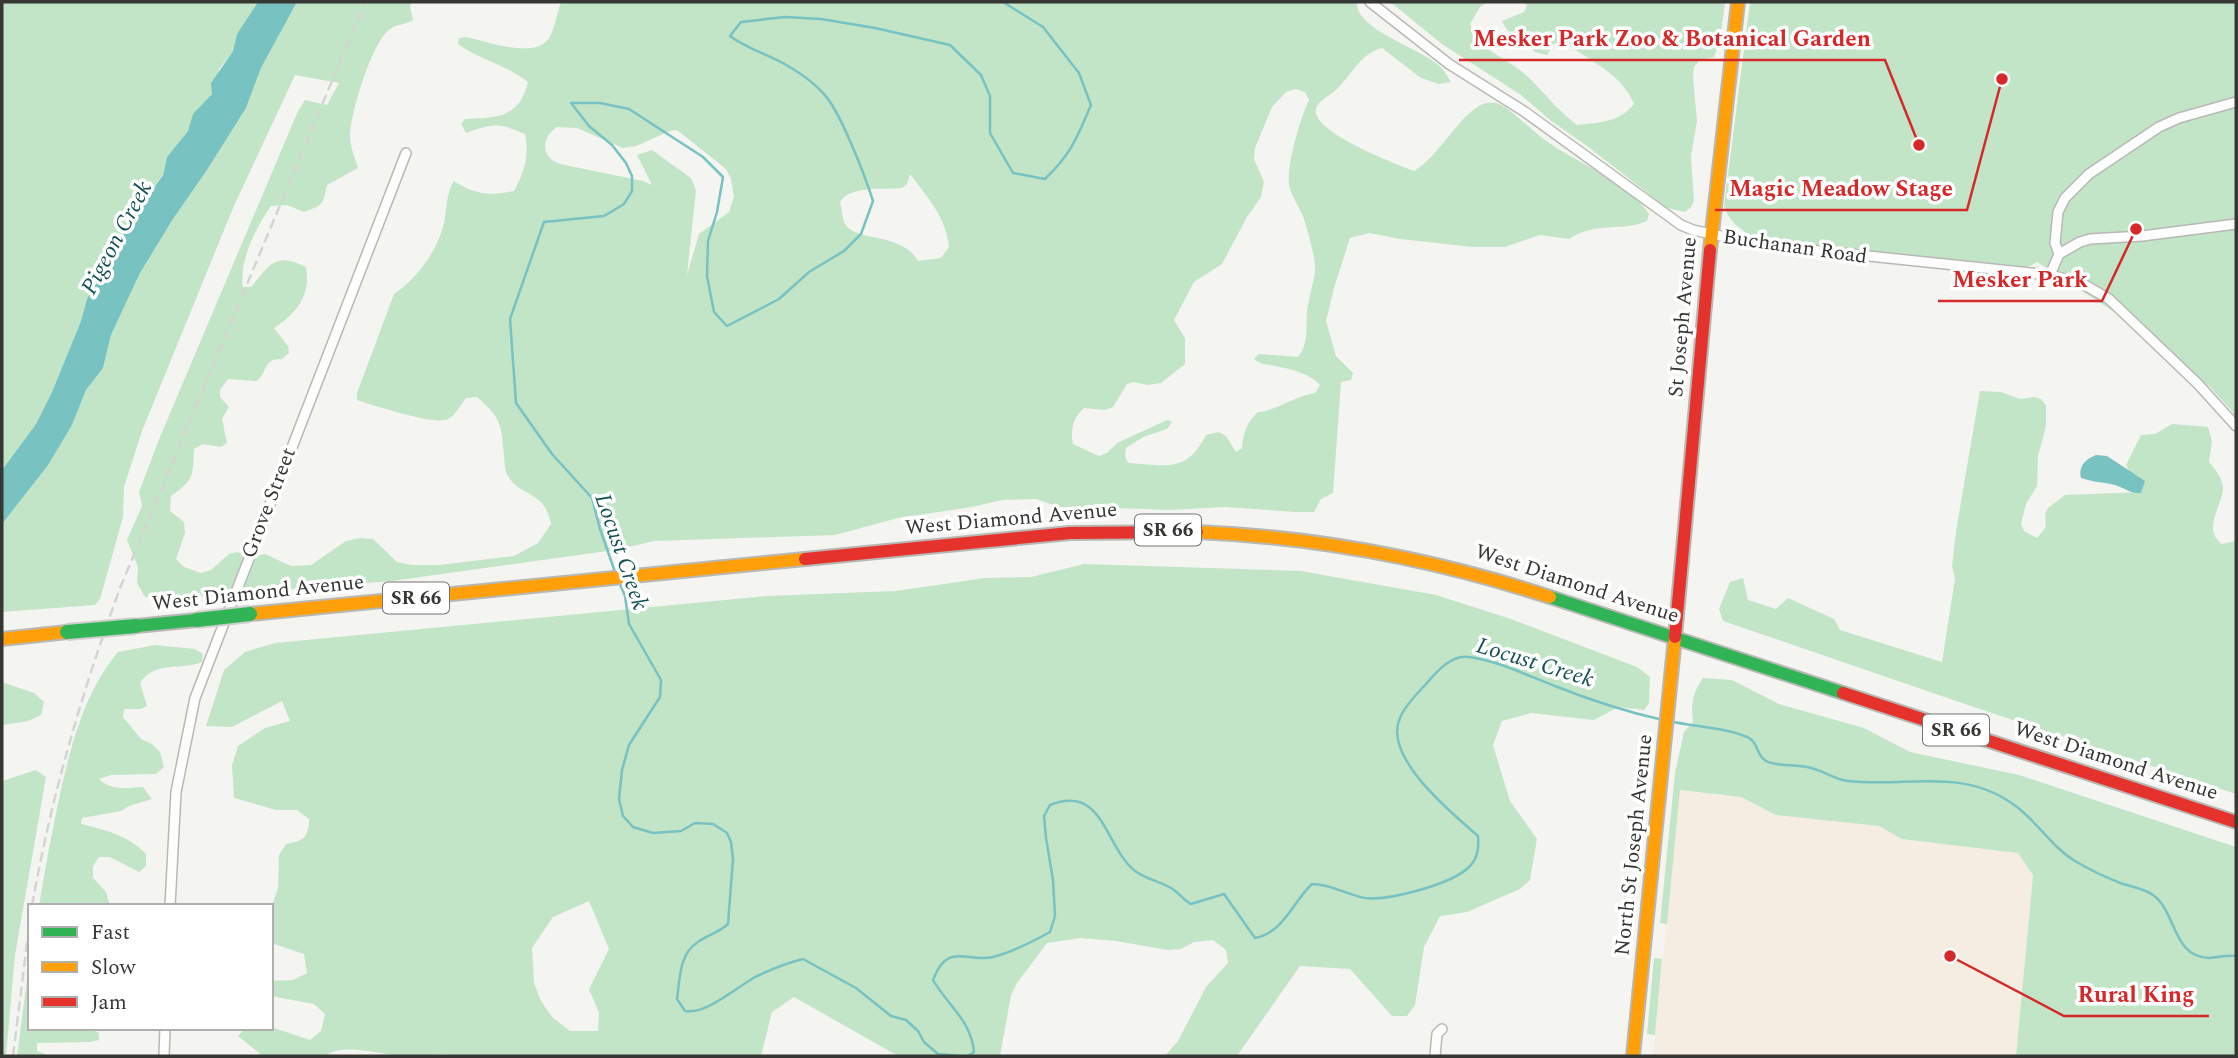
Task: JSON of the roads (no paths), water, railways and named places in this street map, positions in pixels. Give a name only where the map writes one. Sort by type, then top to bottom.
[{"type":"main road","name":"St Joseph Avenue","points":[[1675,637],[1711,234],[1738,2]]},
{"type":"main road","name":"West Diamond Avenue","points":[[2,639],[1070,533],[1164,530],[1230,533],[1342,545],[1429,561],[1492,578],[2236,822]]},
{"type":"main road","name":"North St Joseph Avenue","points":[[1633,1056],[1675,637]]},
{"type":"street","name":"Buchanan Road","points":[[1370,2],[1469,78],[1525,112],[1681,225],[1736,241],[2050,275],[2083,284],[2109,299],[2198,384],[2236,426]]},
{"type":"street","points":[[2059,254],[2055,243],[2058,212],[2065,198],[2089,174],[2159,127],[2179,118],[2236,102]]},
{"type":"street","name":"Grove Street","points":[[170,904],[176,792],[195,698],[377,222],[406,153]]},
{"type":"street","points":[[2050,275],[2059,254],[2090,239],[2142,236],[2236,224]]},
{"type":"street","points":[[1435,1056],[1437,1034],[1443,1029]]},
{"type":"street","points":[[164,1056],[165,1030]]},
{"type":"water","points":[[258,2],[297,2],[261,68],[246,108],[140,273],[111,335],[103,368],[86,390],[72,425],[48,465],[2,524],[2,470],[36,424],[81,321],[87,299],[112,257],[120,235],[163,175],[167,157],[188,131],[193,114],[212,94],[211,83],[233,51],[237,34]]},
{"type":"water","points":[[2096,455],[2107,456],[2145,481],[2141,493],[2081,478],[2084,464]]},
{"type":"waterway","name":"Locust Creek","points":[[615,572],[592,498],[552,454],[516,403],[510,319],[544,222],[604,216],[624,204],[632,191],[632,176],[626,163],[612,145],[589,126],[571,103],[600,103],[629,109],[703,157],[723,177],[717,212],[708,241],[707,276],[714,312],[727,326],[779,299],[809,272],[844,251],[861,234],[873,201],[851,144],[830,101],[797,72],[730,36],[741,22],[785,17],[821,19],[950,45],[981,75],[990,96],[990,133],[1013,173],[1045,179],[1072,145],[1091,105],[1079,73],[1043,27],[1003,2]]},
{"type":"waterway","name":"Locust Creek","points":[[619,582],[625,596],[629,624],[661,680],[660,697],[629,745],[622,770],[619,799],[623,816],[633,827],[653,833],[681,831],[695,823],[713,824],[727,833],[731,842],[733,859],[728,924],[698,942],[687,953],[681,967],[677,999],[685,1011],[702,1009],[757,976],[803,959],[856,988],[891,1016],[906,1020],[938,1054],[962,1056]]},
{"type":"waterway","name":"Locust Creek","points":[[968,1056],[974,1052],[964,1022],[933,980],[939,968],[951,957],[993,957],[1015,950],[1050,932],[1055,916],[1044,816],[1050,805],[1068,801],[1082,803],[1092,810],[1135,871],[1170,887],[1191,904],[1224,894],[1255,938],[1265,935],[1280,924],[1312,884],[1365,898],[1389,897],[1435,885],[1461,873],[1472,864],[1477,853],[1478,836],[1438,799],[1410,767],[1401,750],[1397,733],[1400,718],[1408,704],[1445,664],[1463,657],[1491,662],[1595,701],[1663,720]]},
{"type":"waterway","name":"Locust Creek","points":[[1669,721],[1719,729],[1747,737],[1756,745],[1760,756],[1769,763],[1812,768],[1843,780],[1935,781],[1977,787],[1997,794],[2025,813],[2075,861],[2111,879],[2153,895],[2167,912],[2188,951],[2210,958],[2236,956]]},
{"type":"railway","points":[[32,904],[48,825],[69,745],[120,588],[365,2]]},
{"type":"railway","points":[[13,1056],[28,935]]},
{"type":"place","name":"Magic Meadow Stage","points":[[2002,79]]},
{"type":"place","name":"Mesker Park Zoo & Botanical Garden","points":[[1919,145]]},
{"type":"place","name":"Mesker Park","points":[[2136,229]]},
{"type":"place","name":"Rural King","points":[[1950,956]]},
{"type":"water label","name":"Pigeon Creek","points":[[117,238]]}]
